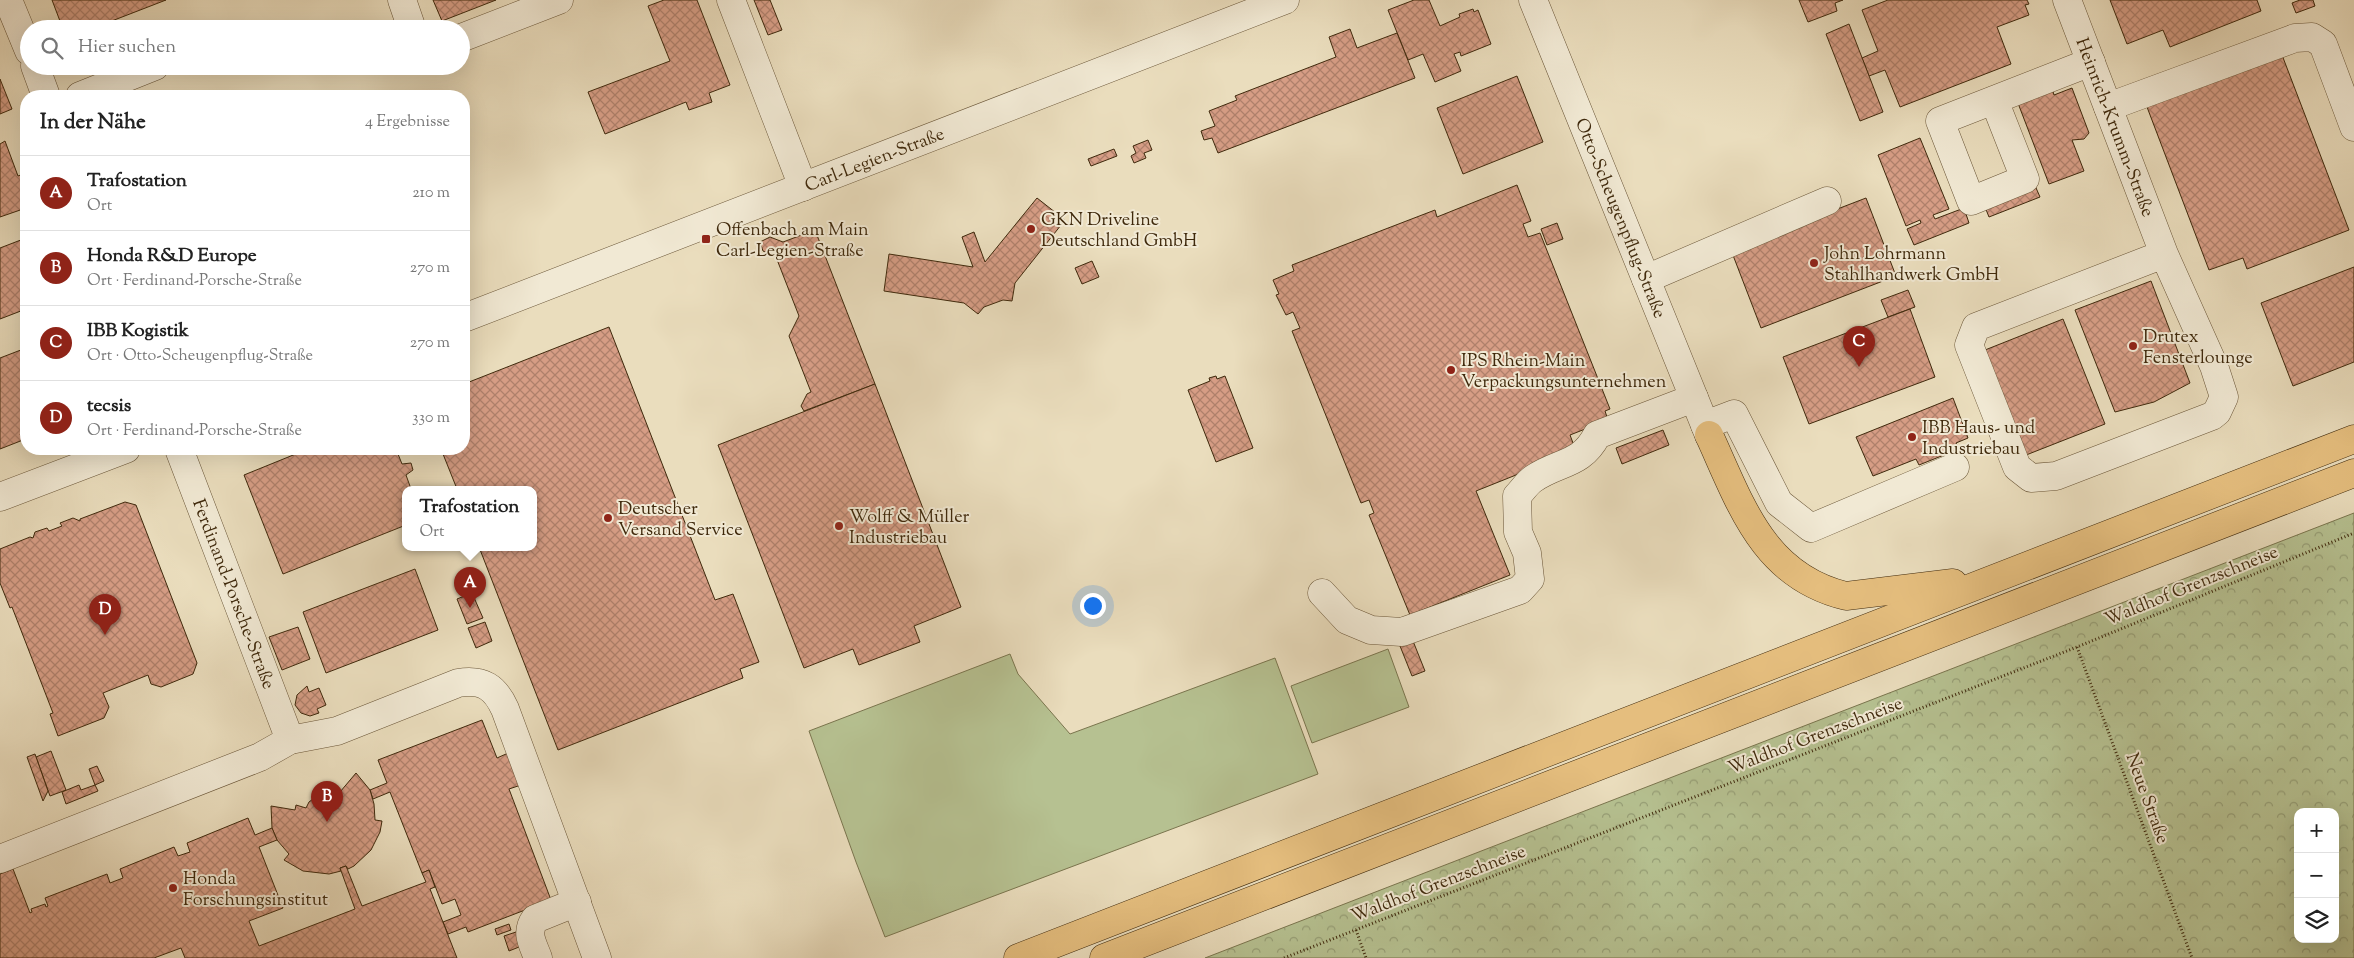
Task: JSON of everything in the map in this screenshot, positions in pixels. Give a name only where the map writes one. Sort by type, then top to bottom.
[{"type":"main road","points":[[1707,430],[1740,502],[1762,542],[1787,568],[1817,586],[1846,596],[2004,575]]},
{"type":"main road","points":[[1018,958],[2354,439]]},
{"type":"main road","points":[[1104,958],[2354,473]]},
{"type":"street","points":[[8,0],[20,30]]},
{"type":"street","points":[[402,0],[409,20]]},
{"type":"street","points":[[470,35],[559,0]]},
{"type":"street","points":[[731,0],[803,187]]},
{"type":"street","name":"Carl-Legien-Straße","points":[[470,316],[1285,0]]},
{"type":"street","name":"Otto-Scheugenpflug-Straße","points":[[1533,0],[1707,430]]},
{"type":"street","name":"Heinrich-Krumm-Straße","points":[[2067,0],[2164,254],[2219,381],[2224,397],[2217,412],[2212,416],[2056,476],[2031,478],[2017,467],[1969,345],[1976,328],[2164,254]]},
{"type":"street","points":[[2108,107],[2295,38],[2312,37],[2323,44],[2354,127]]},
{"type":"street","points":[[1994,100],[2091,62]]},
{"type":"street","points":[[38,75],[44,90]]},
{"type":"street","points":[[95,90],[133,75]]},
{"type":"street","points":[[1646,279],[1827,201]]},
{"type":"street","points":[[1322,592],[1347,620],[1371,630],[1402,632],[1520,590],[1530,579],[1527,553],[1518,532],[1517,496],[1532,479],[1582,456],[1597,435],[1694,398]]},
{"type":"street","points":[[1707,430],[1734,414],[1779,503],[1811,528],[1955,467]]},
{"type":"street","points":[[0,498],[111,455]]},
{"type":"street","name":"Ferdinand-Porsche-Straße","points":[[181,455],[290,740]]},
{"type":"street","points":[[0,859],[260,758],[290,740],[337,731],[458,683],[479,682],[487,685],[500,697],[597,958]]},
{"type":"street","points":[[538,958],[529,931],[535,919],[577,902]]},
{"type":"path","name":"Waldhof Grenzschneise","points":[[1284,958],[2077,647],[2354,533]]},
{"type":"path","name":"Neue Straße","points":[[2077,647],[2192,958]]},
{"type":"path","points":[[1356,930],[1366,958]]},
{"type":"green space","points":[[2354,513],[2354,958],[1205,958]]},
{"type":"green space","points":[[1388,649],[1409,707],[1312,743],[1291,686]]},
{"type":"green space","points":[[1010,654],[1018,674],[1070,734],[1275,658],[1318,774],[885,937],[809,731]]},
{"type":"building","points":[[52,0],[166,0],[114,20],[60,20]]},
{"type":"building","points":[[433,0],[496,0],[445,20],[442,20]]},
{"type":"building","points":[[664,0],[697,0],[730,85],[709,93],[712,102],[689,110],[686,102],[605,134],[588,92],[670,61],[648,6]]},
{"type":"building","points":[[754,0],[770,0],[782,30],[768,35]]},
{"type":"building","points":[[1414,0],[1429,0],[1440,26],[1460,17],[1459,14],[1473,9],[1474,12],[1478,10],[1491,44],[1461,56],[1460,52],[1454,54],[1461,71],[1435,82],[1423,54],[1408,60],[1388,10]]},
{"type":"building","points":[[1799,0],[1843,0],[1835,3],[1837,11],[1808,22]]},
{"type":"building","points":[[1888,0],[2027,0],[2029,4],[2025,5],[2029,15],[1997,27],[2011,64],[1900,107],[1885,70],[1869,76],[1862,58],[1878,51],[1862,10]]},
{"type":"building","points":[[2110,0],[2257,0],[2261,11],[2170,47],[2163,30],[2127,44]]},
{"type":"building","points":[[2300,0],[2313,0],[2315,6],[2296,13],[2292,3]]},
{"type":"building","points":[[1849,24],[1883,112],[1860,121],[1826,34]]},
{"type":"building","points":[[1350,29],[1357,48],[1397,33],[1415,78],[1218,153],[1212,138],[1204,140],[1201,131],[1215,126],[1209,111],[1237,100],[1235,96],[1336,57],[1329,37]]},
{"type":"building","points":[[2282,55],[2349,230],[2247,269],[2243,258],[2209,270],[2147,107]]},
{"type":"building","points":[[1517,76],[1543,142],[1463,174],[1437,108]]},
{"type":"building","points":[[0,79],[12,109],[0,114]]},
{"type":"building","points":[[2051,84],[2054,95],[2072,88],[2089,133],[2084,139],[2072,140],[2084,171],[2049,184],[2016,98]]},
{"type":"building","points":[[1920,138],[1949,209],[1933,215],[1935,219],[1964,208],[1969,223],[1914,245],[1907,229],[1921,223],[1920,220],[1906,226],[1878,155]]},
{"type":"building","points":[[1148,140],[1152,150],[1144,153],[1146,158],[1134,163],[1131,156],[1136,153],[1133,146]]},
{"type":"building","points":[[5,141],[18,176],[20,175],[20,210],[0,217],[0,144]]},
{"type":"building","points":[[1114,149],[1117,156],[1091,166],[1088,159]]},
{"type":"building","points":[[2033,181],[2040,197],[1989,217],[1983,202]]},
{"type":"building","name":"IPS Rhein-Main Verpackungsunternehmen","points":[[1517,185],[1531,221],[1523,224],[1528,237],[1540,233],[1610,409],[1605,411],[1608,420],[1570,435],[1576,451],[1476,491],[1510,575],[1410,615],[1369,515],[1374,513],[1369,500],[1361,503],[1292,331],[1300,328],[1293,312],[1286,315],[1276,295],[1279,294],[1273,280],[1294,271],[1292,265],[1435,210],[1437,217]]},
{"type":"building","points":[[1037,198],[1065,220],[1015,283],[1012,301],[1003,300],[984,307],[978,314],[964,303],[884,291],[889,254],[973,267],[962,237],[974,232],[985,262]]},
{"type":"building","name":"John Lohrmann Stahlhandwerk GmbH","points":[[1866,198],[1896,276],[1761,328],[1731,250]]},
{"type":"building","points":[[1557,223],[1563,239],[1547,245],[1541,229]]},
{"type":"building","points":[[815,230],[875,384],[804,411],[801,406],[807,394],[811,392],[789,336],[799,316],[776,257],[763,251],[760,242],[770,237],[783,242]]},
{"type":"building","points":[[20,240],[20,311],[0,319],[0,248]]},
{"type":"building","points":[[1092,261],[1099,277],[1082,284],[1075,268]]},
{"type":"building","points":[[2354,267],[2354,362],[2293,386],[2261,303]]},
{"type":"building","name":"Drutex Fensterlounge","points":[[2151,281],[2190,383],[2154,402],[2115,412],[2075,310]]},
{"type":"building","points":[[1908,290],[1915,307],[1888,317],[1881,300]]},
{"type":"building","points":[[1910,309],[1935,377],[1809,424],[1783,357]]},
{"type":"building","points":[[2063,319],[2105,424],[2021,457],[1980,352]]},
{"type":"building","name":"Deutscher Versand Service","points":[[609,327],[715,600],[733,594],[759,662],[740,669],[743,678],[558,750],[481,551],[537,551],[537,486],[456,486],[443,455],[470,455],[470,382]]},
{"type":"building","points":[[20,350],[20,441],[0,449],[0,358]]},
{"type":"building","points":[[1216,376],[1217,379],[1225,376],[1253,448],[1216,462],[1188,390],[1210,381],[1209,378]]},
{"type":"building","name":"Wolff & Müller Industriebau","points":[[875,384],[961,607],[914,626],[920,642],[859,665],[853,649],[804,668],[718,445]]},
{"type":"building","name":"IBB Haus- und Industriebau","points":[[1953,398],[1968,438],[1956,443],[1959,449],[1919,465],[1916,459],[1873,476],[1856,437]]},
{"type":"building","points":[[1663,430],[1669,445],[1622,464],[1616,448]]},
{"type":"building","points":[[293,455],[398,455],[402,464],[411,463],[413,470],[406,475],[410,486],[402,486],[402,527],[283,574],[244,475]]},
{"type":"building","points":[[125,502],[136,505],[197,663],[193,674],[161,687],[151,684],[148,675],[103,693],[109,707],[104,718],[58,736],[50,714],[53,713],[12,607],[10,608],[0,583],[0,549],[30,537],[33,538],[35,532],[47,528],[49,531],[62,526],[60,523],[73,518],[80,521],[80,519]]},
{"type":"building","points":[[415,569],[438,630],[326,673],[303,612]]},
{"type":"building","points":[[472,593],[483,618],[467,624],[457,599]]},
{"type":"building","points":[[485,622],[492,641],[476,648],[468,628]]},
{"type":"building","points":[[298,627],[310,659],[282,670],[269,637]]},
{"type":"building","points":[[1411,636],[1425,671],[1412,676],[1398,641]]},
{"type":"building","points":[[307,686],[309,692],[319,688],[326,705],[317,709],[319,713],[310,716],[301,713],[295,705],[297,695]]},
{"type":"building","points":[[482,720],[497,758],[515,750],[527,783],[509,789],[551,900],[468,932],[466,927],[448,934],[443,922],[461,915],[455,899],[442,904],[429,870],[422,873],[390,792],[373,799],[370,790],[387,783],[378,760]]},
{"type":"building","points":[[51,751],[66,790],[50,796],[36,757]]},
{"type":"building","points":[[35,754],[48,791],[43,801],[27,757]]},
{"type":"building","points":[[97,766],[104,781],[95,785],[89,769]]},
{"type":"building","points":[[356,773],[370,790],[374,804],[375,820],[382,821],[380,832],[371,850],[354,866],[348,869],[346,866],[340,868],[341,871],[329,874],[303,871],[284,860],[289,854],[277,840],[272,828],[271,806],[295,810],[296,805],[306,808],[309,802],[317,796],[323,794],[333,796],[336,789],[340,792]]},
{"type":"building","points":[[79,785],[81,790],[95,785],[98,791],[66,804],[62,792]]},
{"type":"building","name":"Honda Forschungsinstitut","points":[[248,818],[255,835],[272,828],[277,840],[259,847],[283,908],[249,921],[259,946],[355,909],[340,868],[346,866],[362,906],[426,882],[422,873],[429,870],[435,887],[430,889],[457,958],[185,958],[181,948],[154,958],[0,958],[0,874],[13,869],[30,913],[32,912],[31,909],[45,904],[46,907],[48,906],[45,898],[107,874],[110,883],[123,878],[120,869],[174,847],[178,856],[190,852],[187,843]]},
{"type":"building","points":[[509,924],[511,930],[497,935],[495,929]]},
{"type":"building","points":[[519,931],[524,945],[509,951],[504,936]]},
{"type":"place","name":"GKN Driveline Deutschland GmbH","points":[[1031,229]]},
{"type":"place","name":"Offenbach am Main Carl-Legien-Straße","points":[[706,239]]},
{"type":"place","name":"John Lohrmann Stahlhandwerk GmbH","points":[[1814,263]]},
{"type":"place","name":"Drutex Fensterlounge","points":[[2133,346]]},
{"type":"place","name":"IBB Kogistik","points":[[1859,367]]},
{"type":"place","name":"IPS Rhein-Main Verpackungsunternehmen","points":[[1451,370]]},
{"type":"place","name":"IBB Haus- und Industriebau","points":[[1912,437]]},
{"type":"place","name":"Deutscher Versand Service","points":[[608,518]]},
{"type":"place","name":"Wolff & Müller Industriebau","points":[[839,526]]},
{"type":"place","name":"Trafostation","points":[[470,608]]},
{"type":"place","name":"tecsis","points":[[105,635]]},
{"type":"place","name":"Honda R&D Europe","points":[[327,822]]},
{"type":"place","name":"Honda Forschungsinstitut","points":[[173,888]]}]
